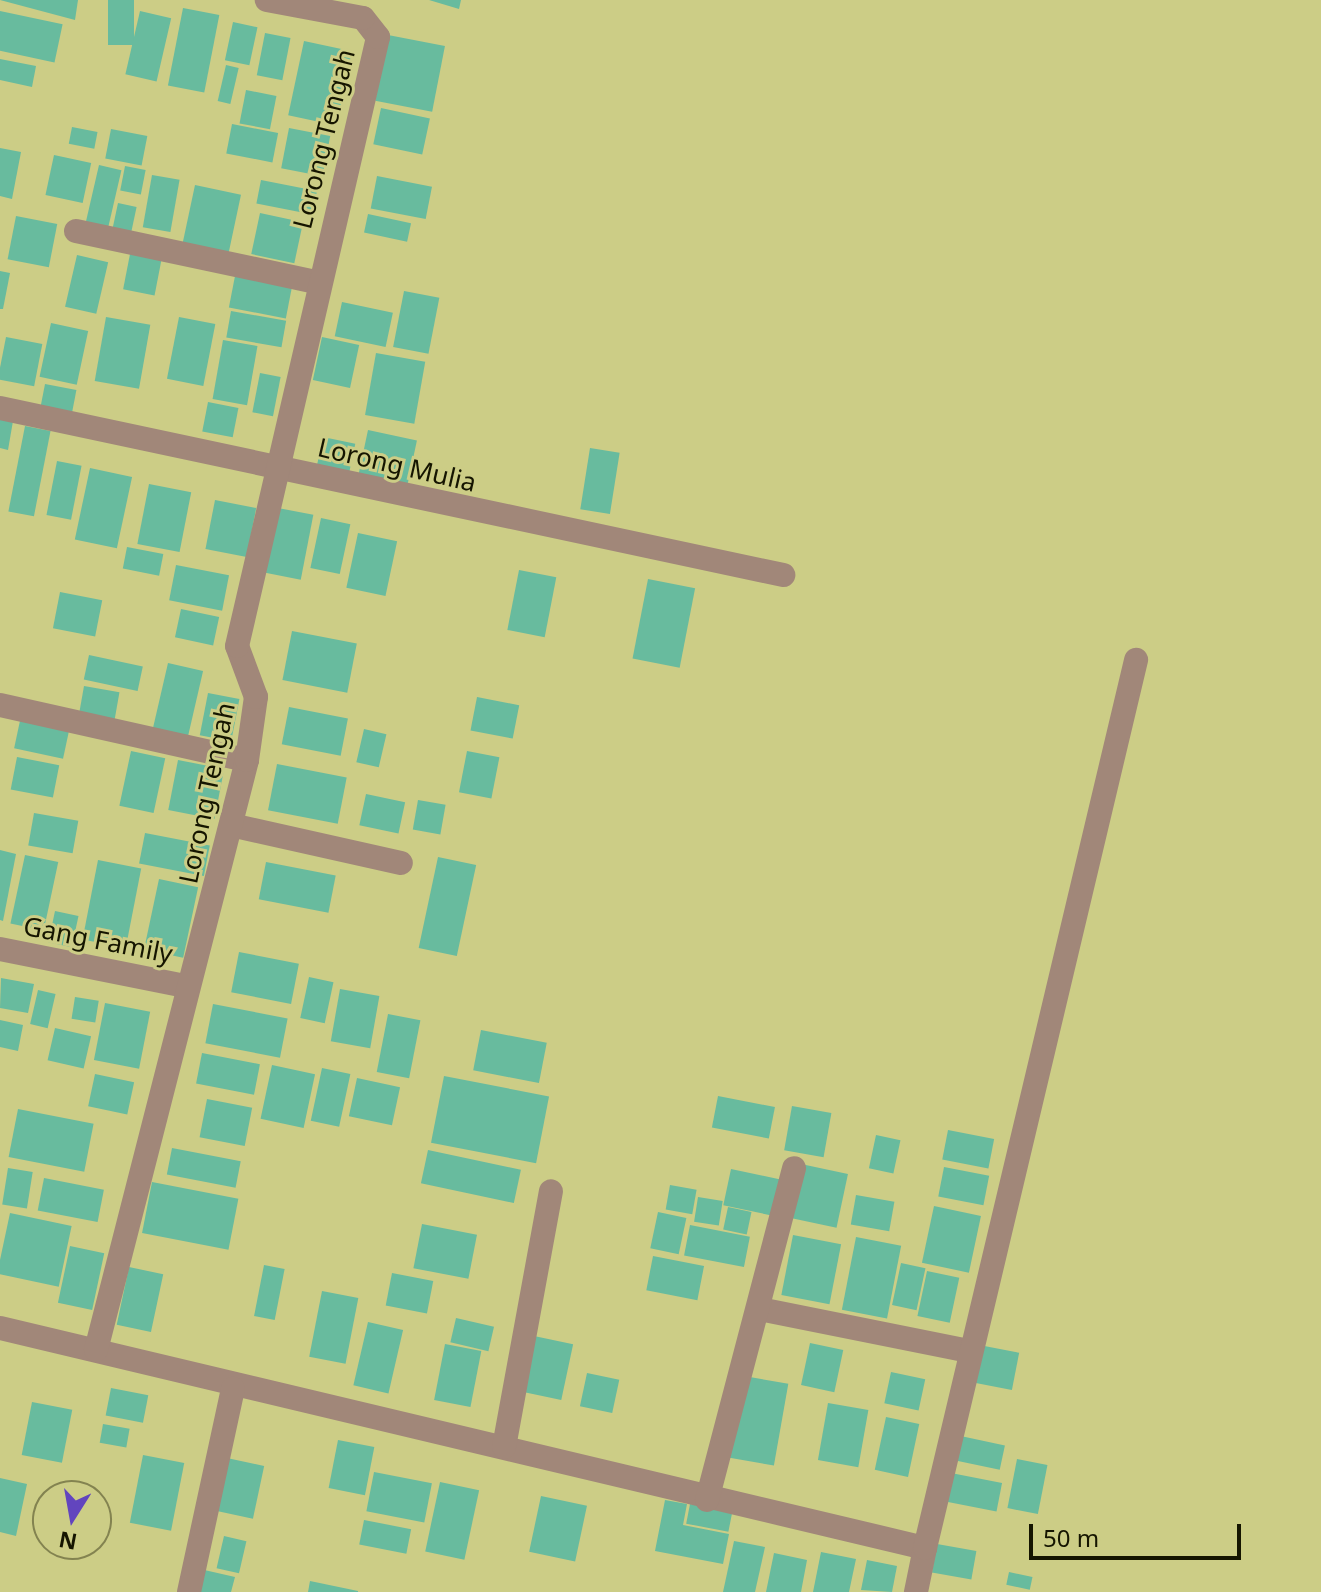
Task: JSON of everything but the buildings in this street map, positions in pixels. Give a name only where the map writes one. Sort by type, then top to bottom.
[{"type":"street","name":"Lorong Tengah","points":[[96,1350],[186,986],[247,760],[256,697],[237,646],[316,282],[376,49],[377,29],[363,18],[267,0]]},
{"type":"street","points":[[76,231],[316,282]]},
{"type":"street","name":"Lorong Mulia","points":[[0,408],[783,575]]},
{"type":"street","points":[[916,1592],[969,1351],[1136,660]]},
{"type":"street","points":[[0,705],[247,760]]},
{"type":"street","points":[[231,825],[401,863]]},
{"type":"street","name":"Gang Family","points":[[0,949],[186,986]]},
{"type":"street","points":[[707,1500],[794,1168]]},
{"type":"street","points":[[504,1447],[551,1191]]},
{"type":"street","points":[[759,1309],[969,1351]]},
{"type":"street","points":[[0,1328],[96,1350],[233,1389],[504,1447],[707,1500],[925,1548]]},
{"type":"street","points":[[189,1592],[233,1389]]}]
